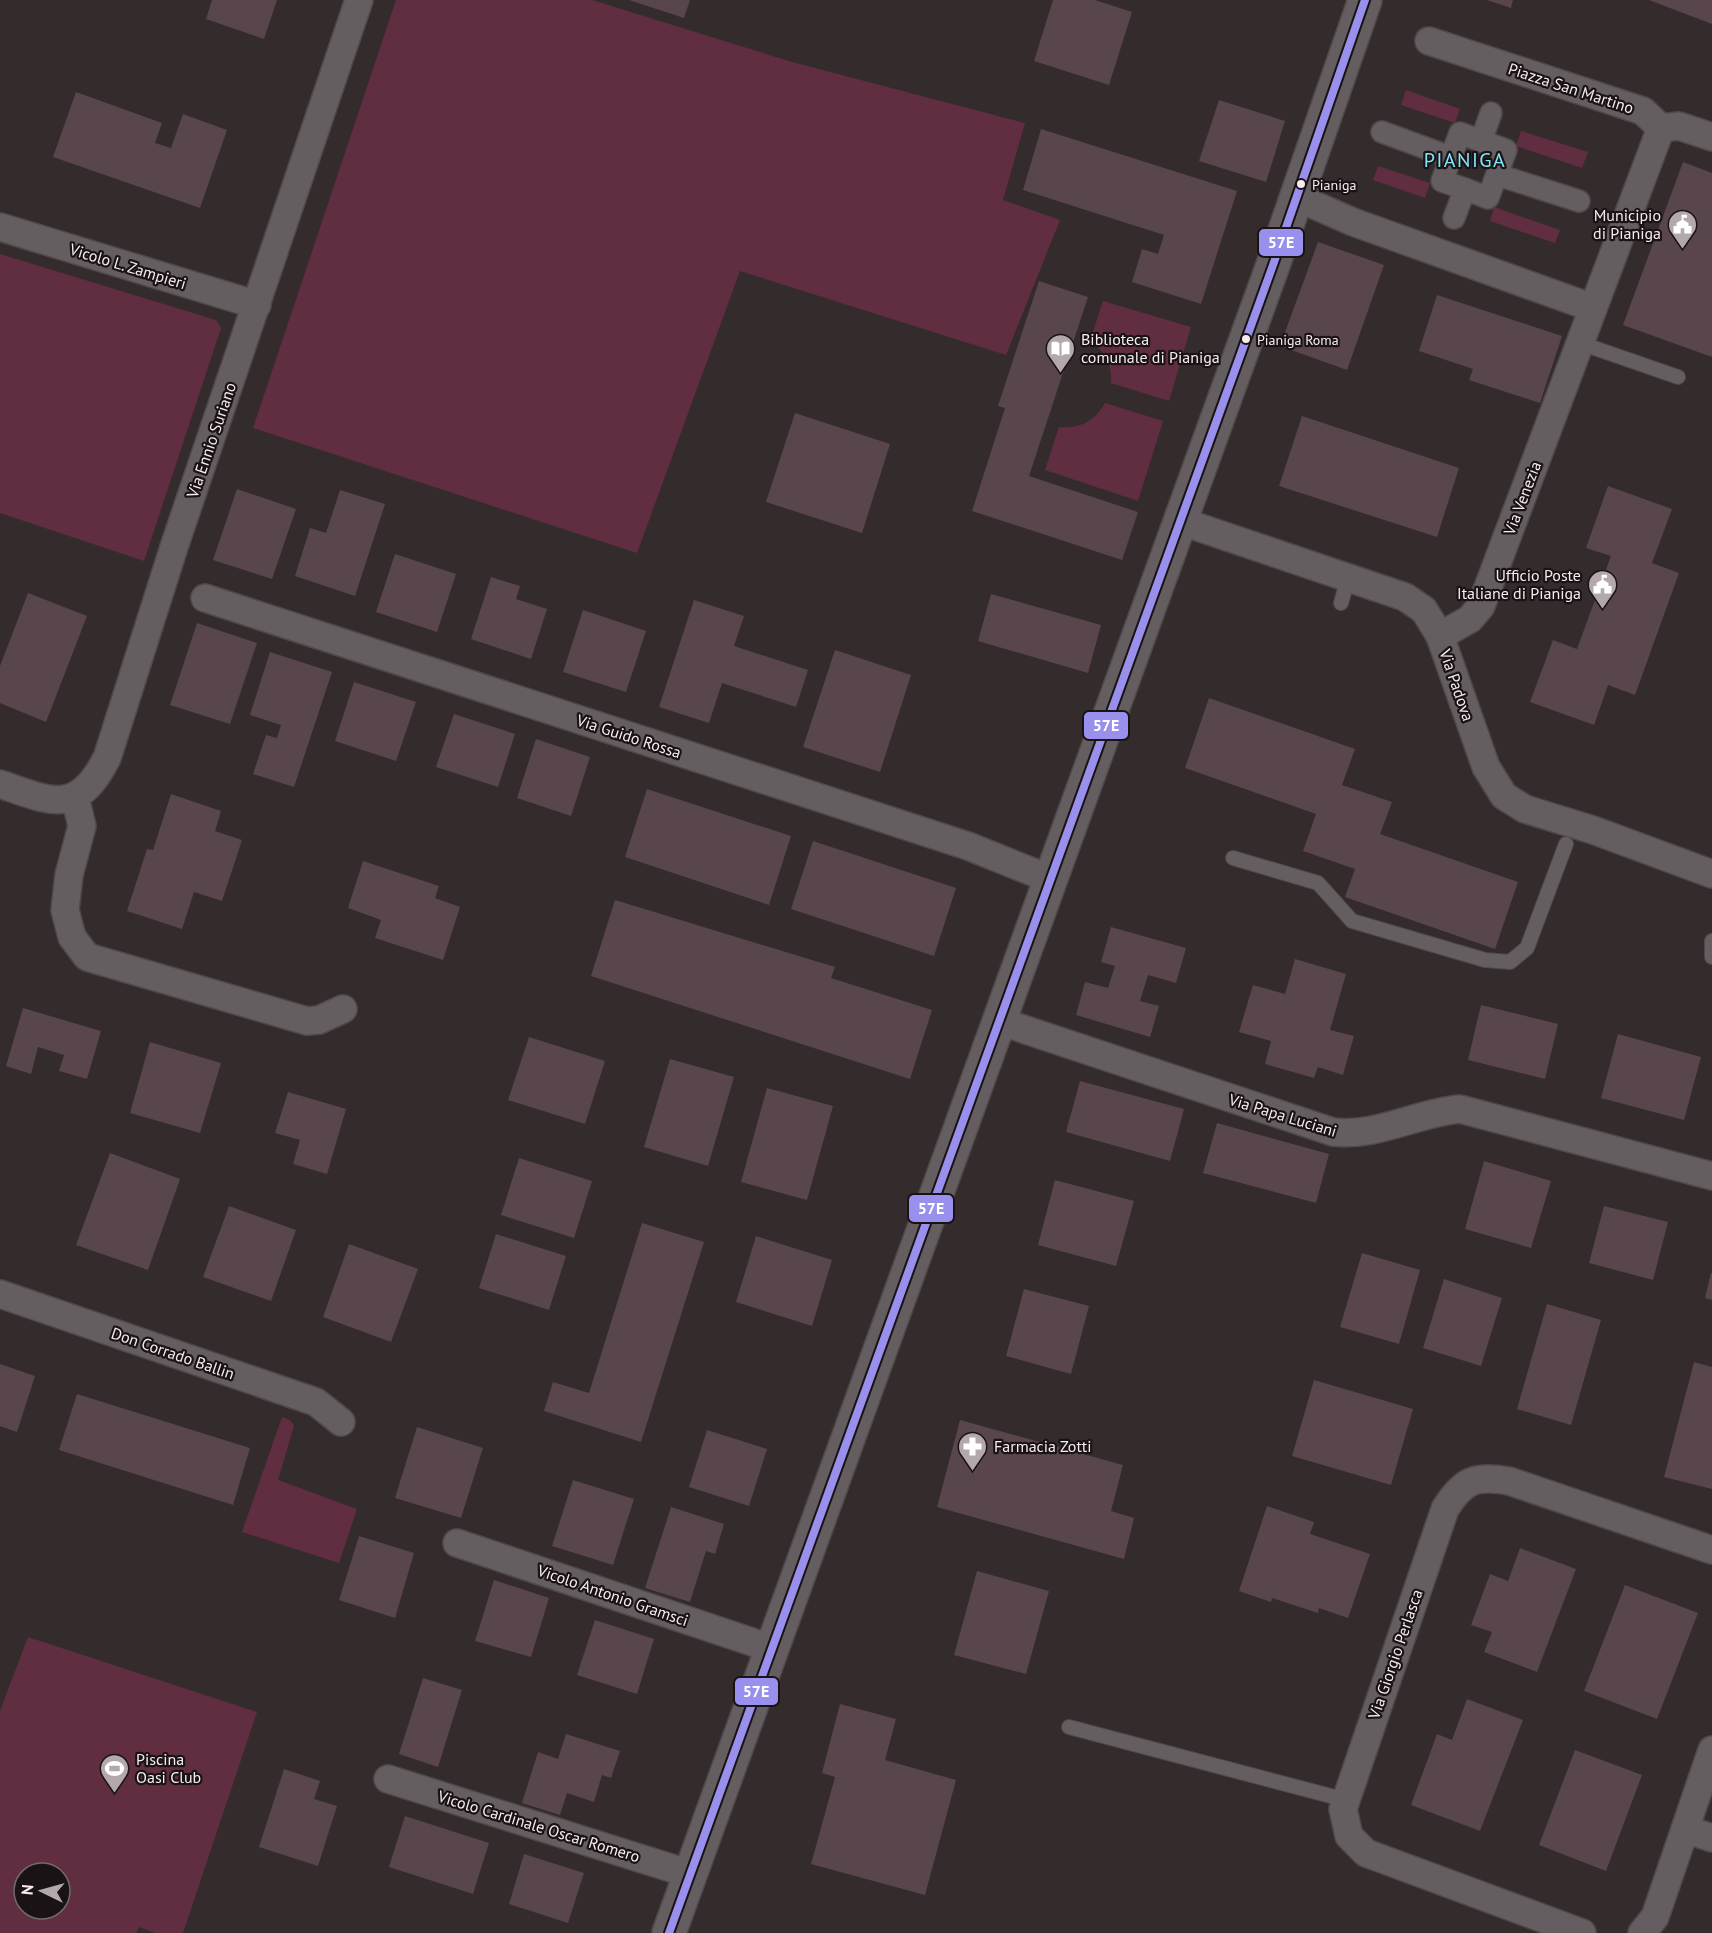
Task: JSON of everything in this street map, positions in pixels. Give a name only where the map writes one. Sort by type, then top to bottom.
[{"type":"street","name":"Via Ennio Suriano","points":[[75,797],[89,788],[107,758],[119,714],[359,0]]},
{"type":"street","points":[[669,1933],[770,1648],[1296,197],[1358,2]]},
{"type":"street","name":"Piazza San Martino","points":[[1429,41],[1643,111],[1661,128]]},
{"type":"street","points":[[1481,141],[1491,113]]},
{"type":"street","points":[[1581,343],[1661,128],[1668,125],[1678,126],[1712,137]]},
{"type":"street","points":[[1382,132],[1450,157]]},
{"type":"street","points":[[1460,133],[1506,150],[1488,198],[1442,181],[1450,157],[1460,133]]},
{"type":"street","points":[[1498,175],[1579,201]]},
{"type":"street","points":[[1455,218],[1465,189]]},
{"type":"street","points":[[1296,197],[1353,222],[1593,308]]},
{"type":"street","name":"Vicolo L. Zampieri","points":[[0,227],[257,306]]},
{"type":"street","name":"Via Venezia","points":[[1440,636],[1470,619],[1481,606],[1581,343]]},
{"type":"street","name":"Via Padova","points":[[1180,521],[1344,590],[1405,597],[1424,609],[1440,636],[1486,767],[1504,796],[1525,809],[1593,830],[1712,874]]},
{"type":"street","name":"Via Guido Rossa","points":[[205,598],[957,843],[1050,879]]},
{"type":"street","points":[[0,784],[47,800],[75,797],[82,826],[69,875],[65,910],[72,937],[87,957],[307,1022],[320,1020],[343,1009]]},
{"type":"street","name":"Via Papa Luciani","points":[[999,1021],[1333,1132],[1365,1134],[1440,1111],[1460,1109],[1712,1176]]},
{"type":"street","name":"Don Corrado Ballin","points":[[0,1294],[316,1402],[341,1422]]},
{"type":"street","name":"Via Giorgio Perlasca","points":[[1582,1933],[1366,1854],[1349,1836],[1344,1815],[1346,1800],[1445,1509],[1456,1491],[1473,1480],[1492,1478],[1509,1480],[1712,1550]]},
{"type":"street","name":"Vicolo Antonio Gramsci","points":[[457,1543],[770,1648]]},
{"type":"street","points":[[1642,1933],[1655,1917],[1712,1750]]},
{"type":"street","name":"Vicolo Cardinale Oscar Romero","points":[[388,1779],[690,1874]]},
{"type":"street","points":[[1685,1829],[1712,1838]]},
{"type":"lane","points":[[1581,343],[1678,377]]},
{"type":"lane","points":[[1233,858],[1318,883],[1352,921],[1485,960],[1510,962],[1527,948],[1566,844]]},
{"type":"lane","points":[[1712,941],[1712,957]]},
{"type":"lane","points":[[1069,1726],[1346,1800]]},
{"type":"shaded area","points":[[396,0],[592,0],[792,62],[1025,123],[1003,200],[1060,220],[1006,355],[740,271],[637,553],[253,428]]},
{"type":"shaded area","points":[[1406,90],[1460,109],[1455,123],[1401,105]]},
{"type":"shaded area","points":[[1521,131],[1588,152],[1582,168],[1516,146]]},
{"type":"shaded area","points":[[1378,166],[1430,183],[1425,198],[1373,180]]},
{"type":"shaded area","points":[[1494,207],[1560,230],[1555,243],[1490,221]]},
{"type":"shaded area","points":[[0,254],[216,320],[221,328],[144,561],[0,513]]},
{"type":"shaded area","points":[[1103,301],[1191,327],[1169,401],[1111,383],[1106,359],[1100,349],[1090,341]]},
{"type":"shaded area","points":[[1105,403],[1163,421],[1138,501],[1045,470],[1059,427],[1074,427],[1092,419]]},
{"type":"shaded area","points":[[282,1417],[290,1420],[294,1426],[278,1480],[357,1509],[339,1563],[242,1532]]},
{"type":"shaded area","name":"Piscina Oasi Club","points":[[28,1637],[257,1712],[183,1933],[155,1933],[139,1927],[136,1933],[0,1933],[0,1711]]},
{"type":"building","points":[[212,0],[277,0],[264,39],[206,19]]},
{"type":"building","points":[[629,0],[690,0],[684,18]]},
{"type":"building","points":[[1053,0],[1095,0],[1132,12],[1109,85],[1034,61]]},
{"type":"building","points":[[1487,0],[1513,0],[1511,8]]},
{"type":"building","points":[[1649,0],[1712,0],[1712,24]]},
{"type":"building","points":[[76,92],[162,123],[155,143],[171,148],[183,114],[227,130],[200,208],[53,157]]},
{"type":"building","points":[[1219,100],[1285,121],[1266,182],[1199,161]]},
{"type":"building","points":[[1041,129],[1237,191],[1201,304],[1132,282],[1142,249],[1158,254],[1164,235],[1023,190]]},
{"type":"building","name":"Municipio di Pianiga","points":[[1683,162],[1712,173],[1712,357],[1623,325]]},
{"type":"building","points":[[1318,242],[1384,265],[1347,370],[1280,346]]},
{"type":"building","points":[[1039,281],[1088,297],[1029,476],[1138,512],[1122,560],[972,511],[1005,408],[998,406]]},
{"type":"building","points":[[1437,295],[1562,336],[1540,403],[1469,380],[1473,369],[1419,351]]},
{"type":"building","points":[[795,413],[890,444],[862,533],[766,502]]},
{"type":"building","points":[[1302,416],[1459,468],[1437,537],[1279,486]]},
{"type":"building","points":[[1608,486],[1672,509],[1652,563],[1679,573],[1635,695],[1608,685],[1594,725],[1530,702],[1553,640],[1577,649],[1611,556],[1586,548]]},
{"type":"building","points":[[237,489],[296,509],[272,579],[213,560]]},
{"type":"building","points":[[340,490],[385,504],[355,596],[295,576],[310,528],[326,533]]},
{"type":"building","points":[[395,554],[456,574],[437,632],[376,612]]},
{"type":"building","points":[[491,577],[520,586],[516,599],[547,609],[531,659],[471,639]]},
{"type":"building","points":[[28,593],[87,616],[46,722],[0,703],[0,666]]},
{"type":"building","points":[[991,594],[1101,625],[1088,673],[978,641]]},
{"type":"building","points":[[694,600],[744,616],[734,646],[808,670],[796,707],[722,683],[709,723],[659,707]]},
{"type":"building","points":[[583,610],[646,631],[626,692],[563,672]]},
{"type":"building","points":[[197,623],[257,643],[230,724],[170,705]]},
{"type":"building","points":[[835,650],[911,675],[880,772],[803,747]]},
{"type":"building","points":[[270,652],[332,672],[294,787],[253,774],[266,735],[277,738],[281,725],[250,715]]},
{"type":"building","points":[[354,682],[416,702],[396,761],[335,741]]},
{"type":"building","points":[[1209,698],[1355,749],[1342,785],[1392,802],[1380,834],[1518,882],[1495,949],[1345,897],[1355,869],[1303,851],[1316,814],[1185,768]]},
{"type":"building","points":[[454,714],[515,734],[498,787],[436,767]]},
{"type":"building","points":[[536,739],[590,757],[571,816],[517,798]]},
{"type":"building","points":[[647,789],[791,836],[769,905],[625,857]]},
{"type":"building","points":[[171,794],[221,811],[215,831],[242,840],[222,901],[194,892],[182,929],[127,911],[147,849],[153,850]]},
{"type":"building","points":[[813,841],[956,888],[934,956],[791,909]]},
{"type":"building","points":[[363,861],[439,886],[435,898],[460,907],[443,960],[375,938],[381,920],[348,908]]},
{"type":"building","points":[[615,900],[835,967],[831,978],[932,1010],[910,1079],[591,976]]},
{"type":"building","points":[[1111,927],[1186,948],[1176,983],[1148,975],[1140,1001],[1159,1006],[1150,1037],[1076,1015],[1085,982],[1108,988],[1115,966],[1101,962]]},
{"type":"building","points":[[1295,959],[1346,974],[1330,1030],[1354,1036],[1343,1075],[1318,1067],[1314,1078],[1265,1064],[1271,1041],[1239,1032],[1253,985],[1285,994]]},
{"type":"building","points":[[1481,1005],[1558,1024],[1545,1079],[1468,1060]]},
{"type":"building","points":[[23,1008],[101,1031],[87,1079],[59,1071],[64,1055],[38,1047],[31,1074],[6,1066]]},
{"type":"building","points":[[1618,1034],[1701,1057],[1684,1120],[1601,1098]]},
{"type":"building","points":[[529,1037],[605,1061],[585,1124],[508,1100]]},
{"type":"building","points":[[150,1042],[221,1063],[200,1133],[130,1113]]},
{"type":"building","points":[[670,1059],[734,1077],[708,1166],[644,1147]]},
{"type":"building","points":[[1080,1081],[1184,1109],[1170,1161],[1066,1132]]},
{"type":"building","points":[[767,1088],[833,1106],[807,1200],[741,1182]]},
{"type":"building","points":[[288,1092],[346,1109],[327,1174],[293,1164],[300,1140],[275,1133]]},
{"type":"building","points":[[1217,1123],[1329,1154],[1316,1203],[1203,1173]]},
{"type":"building","points":[[110,1153],[180,1179],[148,1270],[76,1245]]},
{"type":"building","points":[[519,1158],[592,1181],[574,1238],[501,1215]]},
{"type":"building","points":[[1484,1161],[1551,1181],[1531,1248],[1465,1229]]},
{"type":"building","points":[[1055,1180],[1134,1201],[1116,1266],[1038,1245]]},
{"type":"building","points":[[229,1206],[296,1230],[271,1301],[203,1277]]},
{"type":"building","points":[[1604,1206],[1668,1222],[1653,1280],[1589,1263]]},
{"type":"building","points":[[642,1223],[704,1242],[641,1442],[544,1411],[553,1382],[589,1393]]},
{"type":"building","points":[[496,1234],[566,1256],[549,1310],[479,1288]]},
{"type":"building","points":[[756,1236],[832,1260],[812,1326],[736,1302]]},
{"type":"building","points":[[349,1244],[418,1269],[391,1342],[323,1317]]},
{"type":"building","points":[[1362,1253],[1420,1270],[1399,1344],[1340,1327]]},
{"type":"building","points":[[1712,1273],[1712,1300],[1705,1298]]},
{"type":"building","points":[[1444,1279],[1502,1298],[1481,1366],[1423,1348]]},
{"type":"building","points":[[1024,1289],[1089,1306],[1071,1374],[1006,1356]]},
{"type":"building","points":[[1547,1304],[1601,1320],[1571,1425],[1517,1409]]},
{"type":"building","points":[[1694,1362],[1712,1367],[1712,1489],[1664,1477]]},
{"type":"building","points":[[0,1364],[35,1376],[17,1432],[0,1426]]},
{"type":"building","points":[[1314,1380],[1413,1409],[1391,1485],[1292,1456]]},
{"type":"building","points":[[77,1394],[250,1448],[233,1505],[59,1450]]},
{"type":"building","points":[[960,1420],[1123,1465],[1111,1511],[1134,1518],[1124,1559],[937,1507]]},
{"type":"building","points":[[417,1427],[483,1448],[461,1518],[395,1498]]},
{"type":"building","points":[[707,1430],[767,1449],[749,1506],[689,1487]]},
{"type":"building","points":[[573,1480],[634,1499],[613,1565],[552,1546]]},
{"type":"building","points":[[1267,1506],[1314,1522],[1310,1534],[1370,1554],[1348,1618],[1319,1608],[1318,1613],[1272,1598],[1271,1602],[1239,1591]]},
{"type":"building","points":[[671,1507],[724,1524],[715,1554],[706,1551],[690,1602],[645,1588]]},
{"type":"building","points":[[359,1536],[414,1553],[395,1618],[339,1600]]},
{"type":"building","points":[[1520,1548],[1576,1569],[1537,1672],[1484,1652],[1492,1632],[1471,1625],[1490,1574],[1508,1581]]},
{"type":"building","points":[[977,1571],[1049,1591],[1026,1674],[954,1655]]},
{"type":"building","points":[[494,1580],[549,1598],[531,1657],[475,1641]]},
{"type":"building","points":[[1625,1585],[1698,1613],[1657,1719],[1584,1691]]},
{"type":"building","points":[[595,1620],[654,1639],[637,1694],[577,1675]]},
{"type":"building","points":[[423,1678],[462,1690],[438,1767],[399,1754]]},
{"type":"building","points":[[1467,1699],[1523,1720],[1480,1831],[1411,1805],[1437,1734],[1452,1740]]},
{"type":"building","points":[[840,1704],[896,1719],[885,1760],[956,1780],[925,1895],[811,1864],[835,1777],[822,1773]]},
{"type":"building","points":[[566,1734],[620,1751],[611,1778],[602,1775],[594,1802],[567,1793],[560,1815],[522,1803],[538,1752],[558,1759]]},
{"type":"building","points":[[1575,1750],[1642,1775],[1606,1871],[1539,1845]]},
{"type":"building","points":[[284,1769],[320,1781],[314,1799],[337,1806],[318,1866],[259,1847]]},
{"type":"building","points":[[405,1816],[489,1843],[473,1894],[389,1867]]},
{"type":"building","points":[[524,1854],[584,1873],[568,1923],[509,1904]]},
{"type":"transit line","name":"57E","points":[[669,1933],[1273,265],[1365,0]]},
{"type":"place","name":"Pianiga","points":[[1301,184]]},
{"type":"place","name":"Municipio di Pianiga","points":[[1682,250]]},
{"type":"place","name":"Pianiga Roma","points":[[1246,339]]},
{"type":"place","name":"Biblioteca comunale di Pianiga","points":[[1060,374]]},
{"type":"place","name":"Ufficio Poste Italiane di Pianiga","points":[[1602,610]]},
{"type":"place","name":"Farmacia Zotti","points":[[973,1472]]},
{"type":"place","name":"Piscina Oasi Club","points":[[115,1794]]},
{"type":"district","name":"PIANIGA","points":[[1465,160]]}]
